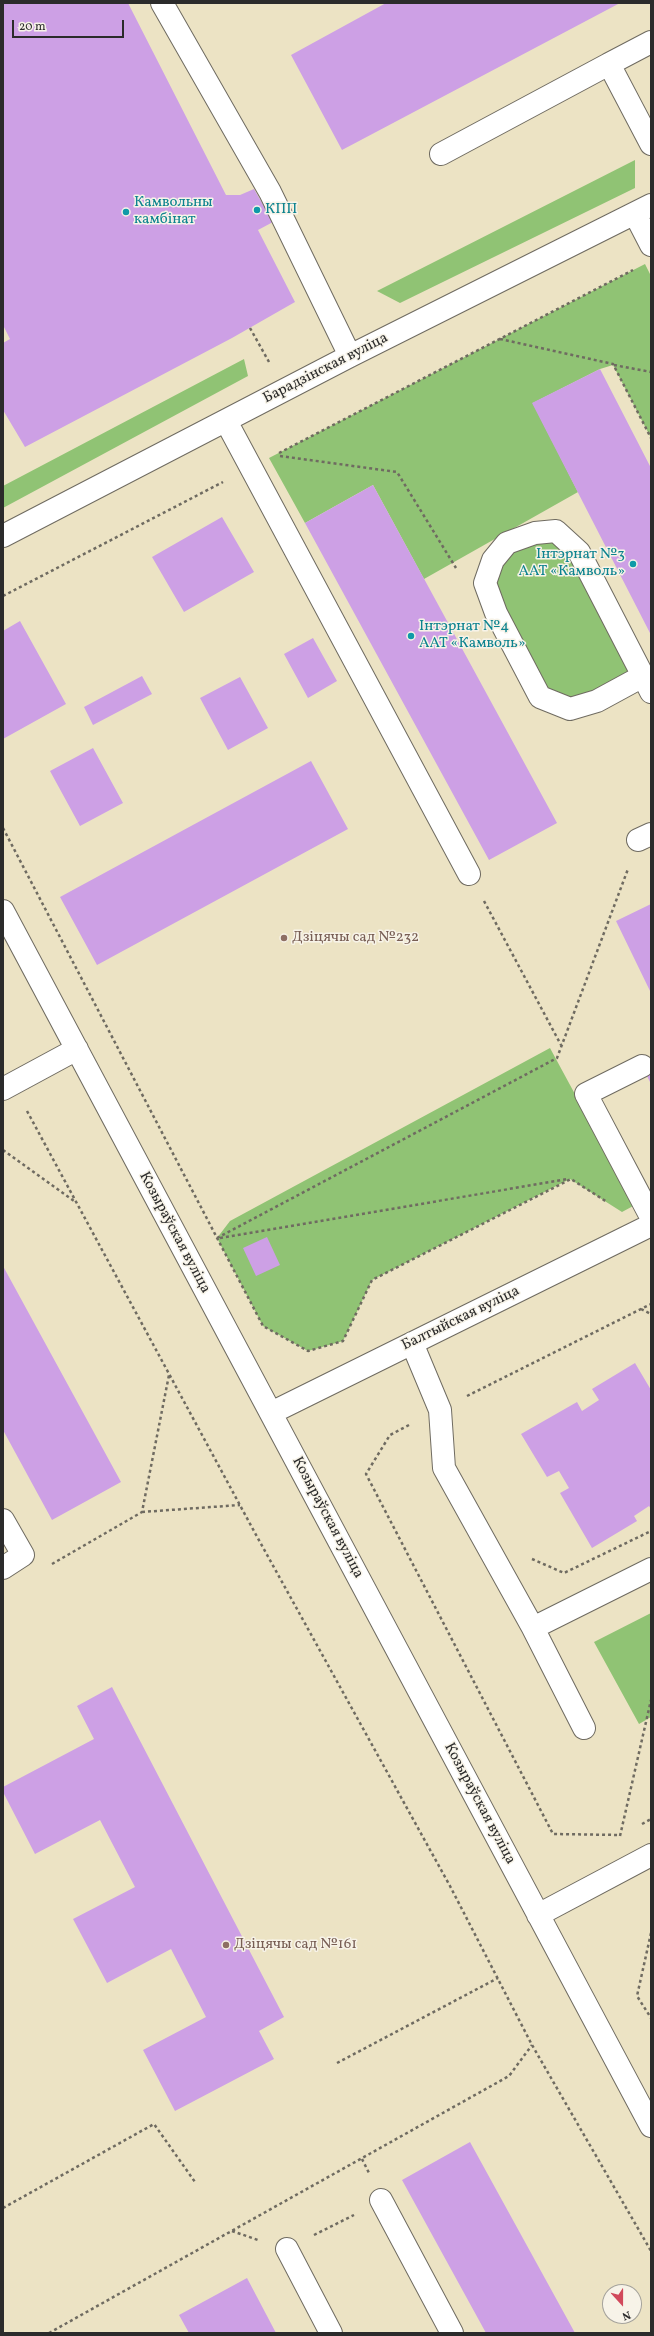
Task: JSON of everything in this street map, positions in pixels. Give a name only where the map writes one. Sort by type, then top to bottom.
[{"type":"street","points":[[162,3],[270,192],[350,356]]},
{"type":"street","points":[[441,154],[651,42]]},
{"type":"street","points":[[609,64],[651,144]]},
{"type":"street","points":[[643,210],[651,245]]},
{"type":"street","name":"Барадзінская вуліца","points":[[3,536],[350,356],[643,210]]},
{"type":"street","points":[[226,421],[469,874]]},
{"type":"street","points":[[556,531],[579,552],[647,684],[570,709],[540,697],[496,613],[485,583],[493,560],[507,543],[535,533],[556,531]]},
{"type":"street","name":"Козыраўская вуліца","points":[[3,910],[651,2126]]},
{"type":"street","points":[[8,1087],[77,1048]]},
{"type":"street","points":[[642,1066],[586,1094],[647,1209]]},
{"type":"street","name":"Балтыйская вуліца","points":[[271,1413],[651,1225]]},
{"type":"street","points":[[412,1343],[440,1410],[444,1468],[533,1628],[584,1728]]},
{"type":"street","points":[[3,1520],[23,1555],[3,1568]]},
{"type":"street","points":[[533,1628],[651,1569]]},
{"type":"street","points":[[538,1915],[651,1855]]},
{"type":"street","points":[[381,2200],[452,2333]]},
{"type":"street","points":[[287,2249],[331,2333]]},
{"type":"path","points":[[485,583],[463,579],[397,472],[274,456],[638,268]]},
{"type":"path","points":[[250,328],[263,350]]},
{"type":"path","points":[[500,339],[651,372]]},
{"type":"path","points":[[613,364],[651,438]]},
{"type":"path","points":[[3,596],[250,468]]},
{"type":"path","points":[[3,828],[263,1326],[308,1351],[343,1341],[372,1280],[570,1179]]},
{"type":"path","points":[[217,1238],[557,1058],[645,837]]},
{"type":"path","points":[[469,874],[561,1045]]},
{"type":"path","points":[[8,1087],[76,1202],[240,1505],[450,1886],[532,2045],[651,2251]]},
{"type":"path","points":[[3,1150],[76,1202]]},
{"type":"path","points":[[217,1238],[570,1179],[622,1212],[647,1209]]},
{"type":"path","points":[[651,1304],[390,1435],[366,1474],[553,1834],[620,1836],[651,1700]]},
{"type":"path","points":[[641,1309],[651,1314]]},
{"type":"path","points":[[142,1512],[169,1375]]},
{"type":"path","points":[[467,1396],[468,1404]]},
{"type":"path","points":[[49,1565],[142,1512],[240,1505]]},
{"type":"path","points":[[530,1554],[534,1561],[564,1573],[651,1531]]},
{"type":"path","points":[[651,1933],[637,1996],[651,2018]]},
{"type":"path","points":[[337,2063],[498,1978]]},
{"type":"path","points":[[49,2333],[509,2076],[532,2045]]},
{"type":"path","points":[[3,2208],[154,2124],[195,2182]]},
{"type":"path","points":[[287,2249],[381,2200]]},
{"type":"green space","points":[[635,160],[635,188],[400,303],[377,291]]},
{"type":"green space","points":[[645,264],[651,276],[651,438],[613,365],[600,369],[533,403],[578,492],[424,579],[373,485],[305,523],[269,458]]},
{"type":"green space","points":[[244,359],[248,376],[3,508],[3,486]]},
{"type":"green space","points":[[554,540],[572,556],[632,673],[595,693],[571,701],[546,690],[504,609],[494,583],[500,564],[512,550]]},
{"type":"green space","points":[[550,1048],[635,1205],[622,1212],[570,1179],[372,1280],[343,1341],[308,1351],[263,1326],[217,1238],[230,1221]]},
{"type":"green space","points":[[651,1613],[651,1717],[639,1724],[594,1642]]},
{"type":"building","name":"Камвольны камбінат","points":[[3,3],[128,3],[226,195],[240,195],[254,189],[273,222],[258,230],[295,302],[232,338],[25,447],[3,410],[3,343],[10,339],[3,325]]},
{"type":"building","points":[[386,3],[620,3],[342,150],[291,55]]},
{"type":"building","name":"Інтэрнат №3 ААТ «Камволь»","points":[[600,369],[651,468],[651,635],[532,403]]},
{"type":"building","name":"Інтэрнат №4 ААТ «Камволь»","points":[[373,485],[557,823],[489,860],[305,523]]},
{"type":"building","points":[[222,517],[254,572],[184,612],[152,557]]},
{"type":"building","points":[[20,621],[66,704],[3,739],[3,631]]},
{"type":"building","points":[[313,638],[337,681],[308,698],[284,654]]},
{"type":"building","points":[[142,676],[152,694],[93,725],[84,707]]},
{"type":"building","points":[[240,677],[268,728],[228,750],[200,698]]},
{"type":"building","points":[[93,748],[123,803],[80,826],[50,771]]},
{"type":"building","points":[[311,761],[348,829],[97,965],[60,897]]},
{"type":"building","points":[[651,904],[651,993],[616,921]]},
{"type":"building","points":[[651,1061],[651,1084],[642,1066]]},
{"type":"building","points":[[267,1237],[280,1265],[256,1276],[243,1248]]},
{"type":"building","points":[[3,1266],[121,1482],[52,1520],[3,1430]]},
{"type":"building","points":[[635,1363],[651,1390],[651,1509],[649,1506],[634,1516],[637,1521],[592,1548],[560,1493],[569,1488],[559,1471],[547,1477],[521,1434],[577,1402],[582,1411],[599,1400],[592,1389]]},
{"type":"building","points":[[112,1687],[284,2017],[259,2031],[274,2059],[175,2111],[143,2050],[206,2017],[171,1949],[107,1983],[73,1919],[135,1887],[100,1820],[35,1854],[3,1792],[3,1787],[94,1739],[77,1706]]},
{"type":"building","points":[[470,2142],[575,2333],[486,2333],[402,2180]]},
{"type":"building","points":[[247,2278],[276,2333],[189,2333],[179,2315]]},
{"type":"place","name":"КПП","points":[[257,210]]},
{"type":"place","name":"Камвольны камбінат","points":[[126,212]]},
{"type":"place","name":"Інтэрнат №3 ААТ «Камволь»","points":[[633,564]]},
{"type":"place","name":"Інтэрнат №4 ААТ «Камволь»","points":[[411,636]]},
{"type":"place","name":"Дзіцячы сад №232","points":[[284,938]]},
{"type":"place","name":"Дзіцячы сад №161","points":[[226,1945]]}]
